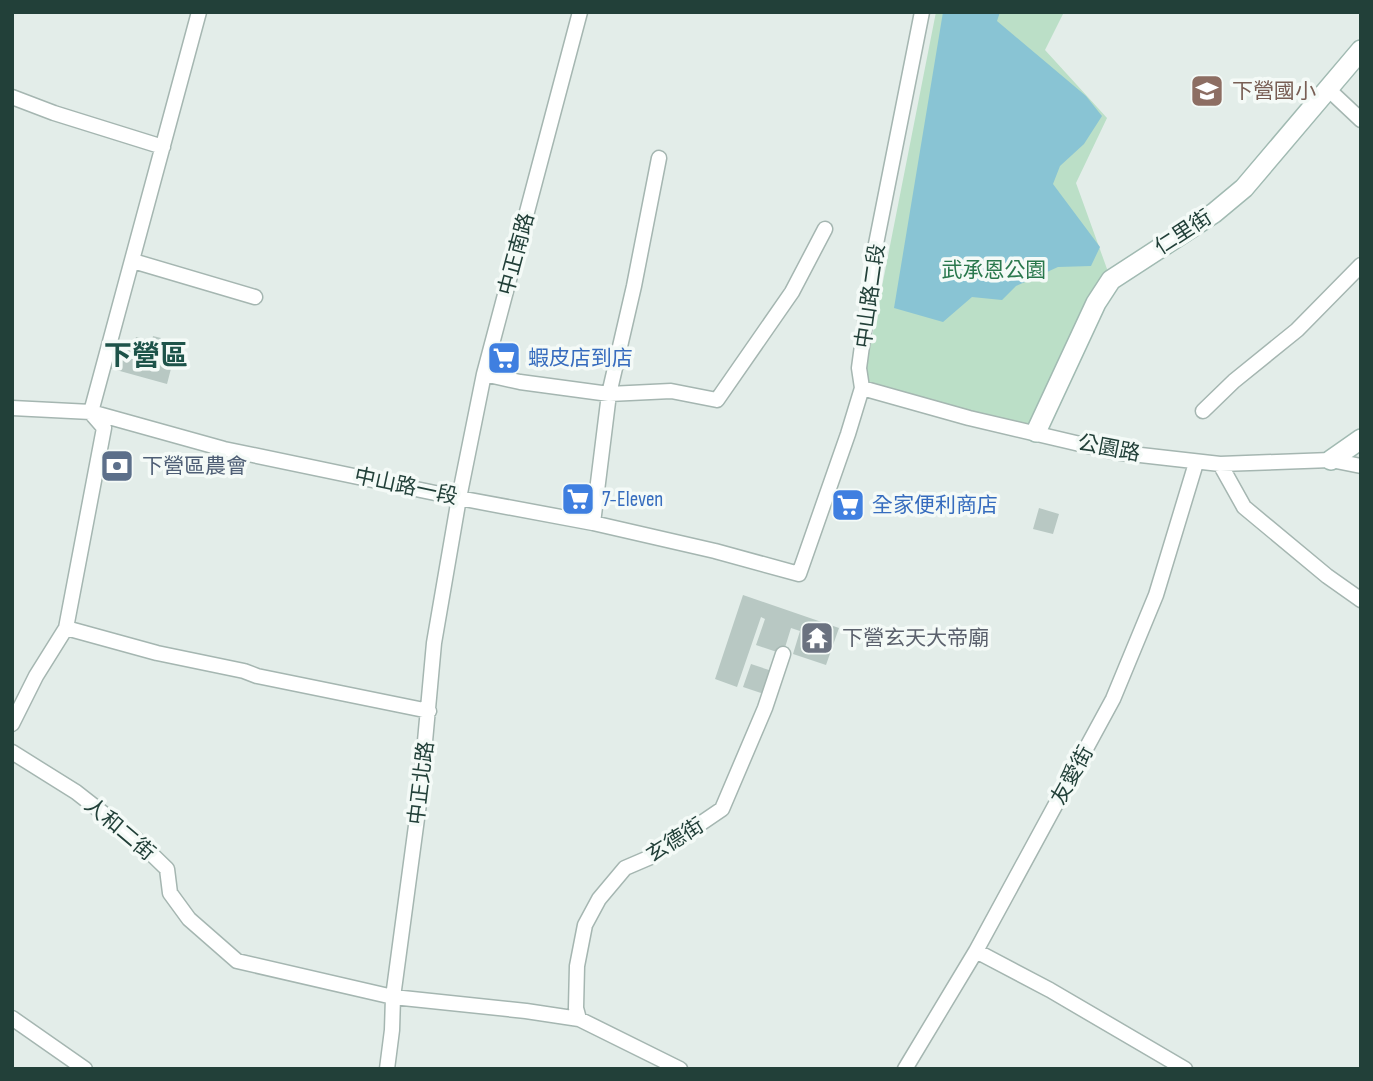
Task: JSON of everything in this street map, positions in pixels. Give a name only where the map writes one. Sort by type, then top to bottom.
[{"type":"street","points":[[12,724],[36,676],[66,628],[104,428],[90,412],[199,12]]},
{"type":"street","name":"中正南路","points":[[459,498],[484,374],[580,12]]},
{"type":"street","name":"中山路二段","points":[[799,574],[862,388],[859,368],[875,249],[922,12]]},
{"type":"street","name":"仁里街","points":[[1036,432],[1096,303],[1111,280],[1214,213],[1244,188],[1361,50]]},
{"type":"street","points":[[1328,89],[1361,120]]},
{"type":"street","points":[[12,97],[163,147]]},
{"type":"street","points":[[593,523],[609,394],[659,158]]},
{"type":"street","points":[[484,374],[520,382],[609,394],[671,391],[717,400],[793,292],[825,229]]},
{"type":"street","points":[[133,261],[255,297]]},
{"type":"street","points":[[1203,411],[1234,381],[1297,330],[1361,265]]},
{"type":"street","name":"公園路","points":[[862,388],[969,418],[1114,452],[1196,463],[1331,460],[1361,466]]},
{"type":"street","name":"中山路一段","points":[[12,408],[90,412],[224,449],[593,523],[715,551],[799,574]]},
{"type":"street","points":[[1331,460],[1361,439]]},
{"type":"street","name":"友愛街","points":[[905,1069],[976,951],[1113,699],[1156,595],[1196,463]]},
{"type":"street","points":[[1220,464],[1244,507],[1327,576],[1361,600]]},
{"type":"street","name":"中正北路","points":[[387,1069],[393,997],[429,711],[434,643],[459,498]]},
{"type":"street","points":[[66,628],[257,676],[429,711]]},
{"type":"street","name":"玄德街","points":[[579,1019],[576,1008],[577,966],[584,925],[599,899],[625,868],[653,856],[722,809],[765,708],[783,654]]},
{"type":"street","name":"人和二街","points":[[12,752],[76,792],[136,839],[167,869],[170,893],[188,919],[237,961],[393,997],[579,1019],[680,1069]]},
{"type":"street","points":[[976,951],[1050,990],[1185,1069]]},
{"type":"street","points":[[12,1018],[85,1069]]},
{"type":"green space","name":"武承恩公園","points":[[936,12],[1064,12],[1045,50],[1107,118],[1076,183],[1111,280],[1036,432],[862,388]]},
{"type":"water","points":[[943,12],[1000,12],[997,21],[1086,96],[1102,116],[1084,144],[1060,166],[1053,184],[1100,247],[1091,266],[1058,267],[1016,286],[1002,300],[972,297],[943,322],[894,308]]},
{"type":"building","points":[[153,336],[161,338],[156,356],[173,361],[167,384],[109,368],[115,345],[132,350],[136,337],[152,341]]},
{"type":"building","points":[[1039,508],[1059,514],[1053,534],[1033,529]]},
{"type":"building","name":"下營玄天大帝廟","points":[[743,595],[839,628],[826,665],[793,654],[800,631],[791,628],[783,654],[756,645],[765,619],[761,617],[737,687],[715,679]]},
{"type":"building","points":[[751,664],[772,671],[764,694],[743,687]]},
{"type":"place","name":"下營國小","points":[[1207,91]]},
{"type":"place","name":"蝦皮店到店","points":[[504,358]]},
{"type":"place","name":"下營區農會","points":[[117,466]]},
{"type":"place","name":"7-Eleven","points":[[578,499]]},
{"type":"place","name":"全家便利商店","points":[[848,505]]},
{"type":"place","name":"下營玄天大帝廟","points":[[817,638]]},
{"type":"district","name":"下營區","points":[[146,355]]}]
